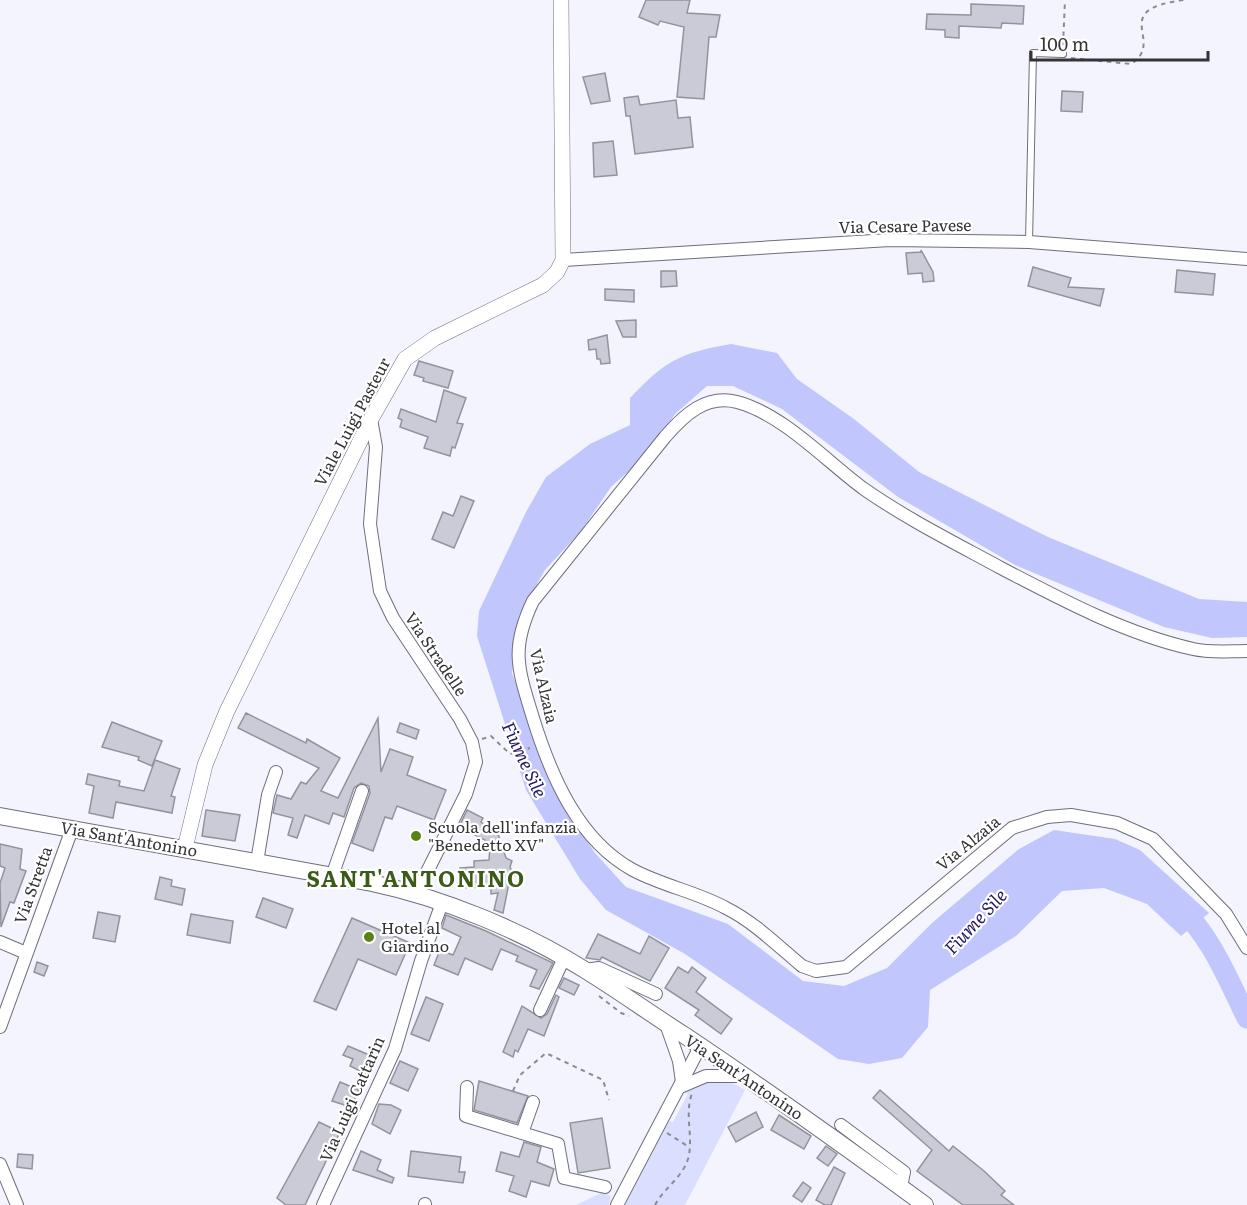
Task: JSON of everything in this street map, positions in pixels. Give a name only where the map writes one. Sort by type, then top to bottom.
[{"type":"main road","name":"Via Sant'Antonino","points":[[0,816],[332,876],[416,894],[442,903],[564,958],[592,974],[744,1076],[925,1205]]},
{"type":"street","points":[[561,0],[563,260]]},
{"type":"street","name":"Via Cesare Pavese","points":[[563,260],[890,240],[1029,242],[1247,259]]},
{"type":"street","name":"Viale Luigi Pasteur","points":[[185,848],[202,777],[226,711],[371,419],[405,359],[435,338],[543,285],[557,272],[563,260]]},
{"type":"street","name":"Via Alzaia","points":[[1247,651],[1196,650],[1170,643],[1129,629],[1063,599],[889,506],[789,429],[739,403],[721,400],[703,404],[683,416],[665,437],[533,601],[517,645],[530,709],[547,761],[573,810],[591,835],[609,854],[632,869],[676,890],[726,908],[802,966],[816,971],[846,967],[1012,828],[1047,817],[1071,815],[1117,823],[1153,839],[1226,914],[1247,948]]},
{"type":"street","name":"Via Stradelle","points":[[371,419],[376,447],[370,524],[380,591],[393,618],[472,742]]},
{"type":"street","points":[[416,894],[466,794],[476,762],[472,742]]},
{"type":"street","points":[[257,862],[268,795],[276,772]]},
{"type":"street","points":[[332,876],[362,791]]},
{"type":"street","name":"Via Stretta","points":[[0,1027],[72,829]]},
{"type":"street","name":"Via Luigi Cattarin","points":[[322,1205],[395,1049],[421,961],[442,903]]},
{"type":"street","name":"Via Stretta","points":[[0,942],[26,953]]},
{"type":"street","points":[[540,1010],[564,958]]},
{"type":"street","name":"Via Sant'Antonino","points":[[592,974],[599,968],[656,994]]},
{"type":"street","points":[[666,1024],[679,1061],[681,1085]]},
{"type":"street","points":[[617,1205],[700,1047]]},
{"type":"street","points":[[681,1085],[706,1076],[744,1076]]},
{"type":"street","points":[[467,1087],[466,1116],[558,1144],[564,1178],[605,1187]]},
{"type":"street","points":[[522,1133],[533,1102]]},
{"type":"street","points":[[841,1125],[904,1172],[901,1187]]},
{"type":"street","points":[[0,1164],[17,1205]]},
{"type":"lane","points":[[1029,242],[1033,53],[1063,54]]},
{"type":"path","points":[[1065,0],[1063,54],[1074,59],[1131,64],[1139,59],[1143,51],[1142,16],[1147,9],[1160,3],[1184,0]]},
{"type":"path","points":[[472,742],[491,736],[512,754],[531,748]]},
{"type":"path","points":[[592,974],[591,986],[602,1000],[630,1017]]},
{"type":"path","points":[[513,1091],[520,1075],[546,1053],[603,1080],[609,1100]]},
{"type":"path","points":[[655,1205],[683,1171],[689,1148],[689,1105],[695,1089]]},
{"type":"path","points":[[664,1131],[689,1148]]},
{"type":"shaded area","points":[[727,1080],[745,1090],[685,1205],[625,1205],[669,1121],[673,1122],[688,1094],[684,1092],[698,1082]]},
{"type":"shaded area","points":[[603,1192],[611,1196],[609,1205],[576,1205]]},
{"type":"water","points":[[731,344],[777,353],[797,379],[854,419],[919,472],[1048,537],[1199,599],[1247,602],[1247,637],[1212,638],[1164,627],[1015,565],[898,497],[782,409],[733,386],[707,386],[675,414],[650,452],[611,487],[581,531],[545,570],[519,616],[512,673],[555,791],[595,853],[626,887],[728,924],[803,981],[844,986],[887,968],[932,923],[1019,849],[1054,830],[1115,839],[1140,850],[1209,913],[1181,936],[1147,904],[1104,888],[1062,891],[1016,936],[930,990],[928,1027],[902,1058],[869,1064],[838,1059],[685,954],[606,910],[580,879],[526,790],[477,636],[479,611],[526,512],[546,477],[590,444],[630,425],[630,398],[664,367],[686,355]]},
{"type":"building","points":[[646,0],[690,0],[687,13],[720,15],[716,37],[709,37],[704,99],[677,97],[684,27],[660,21],[658,25],[639,17]]},
{"type":"building","points":[[971,4],[1024,6],[1023,24],[1002,23],[1001,28],[959,26],[959,38],[945,37],[945,30],[926,29],[927,14],[971,15]]},
{"type":"building","points":[[605,73],[610,101],[591,104],[583,77]]},
{"type":"building","points":[[1062,91],[1083,92],[1082,112],[1061,111]]},
{"type":"building","points":[[638,96],[640,105],[676,100],[678,118],[690,117],[693,147],[635,154],[630,116],[626,116],[624,98]]},
{"type":"building","points":[[613,141],[617,175],[594,177],[593,143]]},
{"type":"building","points":[[921,250],[933,272],[934,281],[923,282],[922,273],[908,274],[906,253],[921,252]]},
{"type":"building","points":[[1033,267],[1071,278],[1068,287],[1104,289],[1100,306],[1028,286]]},
{"type":"building","points":[[1177,270],[1215,274],[1213,295],[1175,292]]},
{"type":"building","points":[[661,271],[676,271],[677,286],[661,287]]},
{"type":"building","points":[[605,289],[634,290],[634,302],[605,300]]},
{"type":"building","points":[[636,320],[636,337],[623,337],[616,321]]},
{"type":"building","points":[[607,335],[610,363],[601,364],[600,359],[597,359],[596,349],[589,350],[588,340]]},
{"type":"building","points":[[419,361],[453,371],[448,388],[423,381],[424,378],[414,375]]},
{"type":"building","points":[[444,390],[466,398],[457,423],[463,424],[450,456],[424,448],[428,437],[400,427],[402,420],[398,418],[401,409],[436,422]]},
{"type":"building","points":[[461,496],[474,501],[454,548],[432,539],[443,512],[453,516]]},
{"type":"building","points":[[246,713],[306,743],[307,739],[340,758],[321,791],[338,798],[378,718],[381,772],[390,749],[413,757],[407,775],[446,790],[434,820],[397,806],[392,819],[385,817],[373,851],[352,843],[370,793],[369,786],[361,783],[354,788],[344,817],[333,813],[329,824],[305,815],[297,838],[288,835],[293,818],[273,813],[277,795],[291,799],[301,782],[306,784],[319,768],[238,728]]},
{"type":"building","points":[[112,722],[162,741],[152,766],[138,760],[139,757],[102,747]]},
{"type":"building","points":[[400,723],[419,730],[416,739],[397,732]]},
{"type":"building","points":[[155,760],[180,769],[171,796],[175,797],[172,813],[116,802],[113,818],[89,813],[94,786],[86,784],[88,774],[120,781],[119,786],[144,791]]},
{"type":"building","points":[[206,810],[240,815],[235,841],[202,836]]},
{"type":"building","points":[[467,810],[483,818],[481,822],[498,834],[506,858],[512,861],[510,867],[514,876],[509,883],[503,913],[494,910],[498,893],[491,894],[491,887],[460,888],[460,868],[474,867],[474,861],[489,860],[490,846],[485,840],[459,827]]},
{"type":"building","points":[[0,844],[22,849],[20,869],[26,871],[14,903],[10,902],[1,927],[0,883],[5,868],[0,866]]},
{"type":"building","points":[[160,877],[172,880],[171,886],[185,889],[182,905],[155,899]]},
{"type":"building","points":[[263,898],[293,909],[286,928],[256,917]]},
{"type":"building","points":[[98,912],[120,916],[115,942],[93,938]]},
{"type":"building","points":[[191,914],[233,921],[230,943],[187,935]]},
{"type":"building","points":[[446,915],[553,963],[539,989],[530,986],[537,970],[516,961],[518,956],[501,949],[492,970],[465,958],[458,975],[434,965],[440,950],[453,955],[461,937],[442,928]]},
{"type":"building","points":[[352,918],[410,943],[396,975],[358,959],[336,1010],[314,1001]]},
{"type":"building","points":[[598,934],[640,954],[649,936],[669,948],[650,981],[602,957],[600,960],[586,958]]},
{"type":"building","points":[[37,962],[48,966],[44,976],[34,972]]},
{"type":"building","points":[[678,967],[688,973],[692,967],[706,978],[696,992],[732,1019],[721,1034],[695,1015],[699,1010],[665,988]]},
{"type":"building","points":[[564,978],[579,985],[574,995],[559,988]]},
{"type":"building","points":[[556,995],[559,997],[544,1036],[528,1029],[518,1052],[515,1050],[513,1057],[503,1052],[522,1006],[541,1018],[547,1014]]},
{"type":"building","points":[[426,997],[443,1004],[429,1041],[411,1034]]},
{"type":"building","points":[[348,1046],[374,1057],[366,1074],[350,1066],[353,1059],[343,1055]]},
{"type":"building","points":[[400,1061],[418,1069],[408,1091],[390,1083]]},
{"type":"building","points":[[479,1081],[528,1096],[517,1123],[474,1110]]},
{"type":"building","points":[[340,1082],[359,1090],[351,1107],[332,1101]]},
{"type":"building","points":[[880,1090],[949,1151],[953,1146],[984,1171],[1005,1191],[1001,1195],[1014,1205],[963,1205],[917,1171],[932,1150],[873,1098]]},
{"type":"building","points":[[379,1104],[391,1105],[401,1110],[390,1134],[372,1124]]},
{"type":"building","points":[[756,1112],[763,1127],[736,1142],[728,1127]]},
{"type":"building","points":[[779,1115],[811,1136],[804,1149],[771,1130]]},
{"type":"building","points":[[602,1118],[610,1168],[578,1173],[570,1123]]},
{"type":"building","points":[[319,1122],[340,1132],[305,1205],[286,1205],[277,1198]]},
{"type":"building","points":[[524,1142],[541,1147],[537,1162],[554,1169],[549,1186],[531,1181],[526,1197],[509,1191],[514,1176],[496,1171],[501,1152],[519,1157]]},
{"type":"building","points":[[826,1146],[837,1154],[828,1166],[817,1158]]},
{"type":"building","points":[[361,1151],[381,1160],[377,1170],[394,1178],[392,1183],[353,1170]]},
{"type":"building","points":[[411,1151],[461,1157],[459,1172],[465,1172],[463,1183],[408,1176]]},
{"type":"building","points":[[18,1154],[33,1155],[32,1169],[17,1167]]},
{"type":"building","points":[[834,1167],[845,1173],[831,1205],[825,1205],[816,1200]]},
{"type":"building","points":[[803,1182],[811,1188],[802,1202],[793,1196]]},
{"type":"waterway","name":"Fiume Sile","points":[[1177,904],[1209,943],[1247,1018]]},
{"type":"place","name":"Scuola dell'infanzia \"Benedetto XV\"","points":[[416,836]]},
{"type":"place","name":"Hotel al Giardino","points":[[369,937]]},
{"type":"district","name":"SANT'ANTONINO","points":[[416,879]]}]
